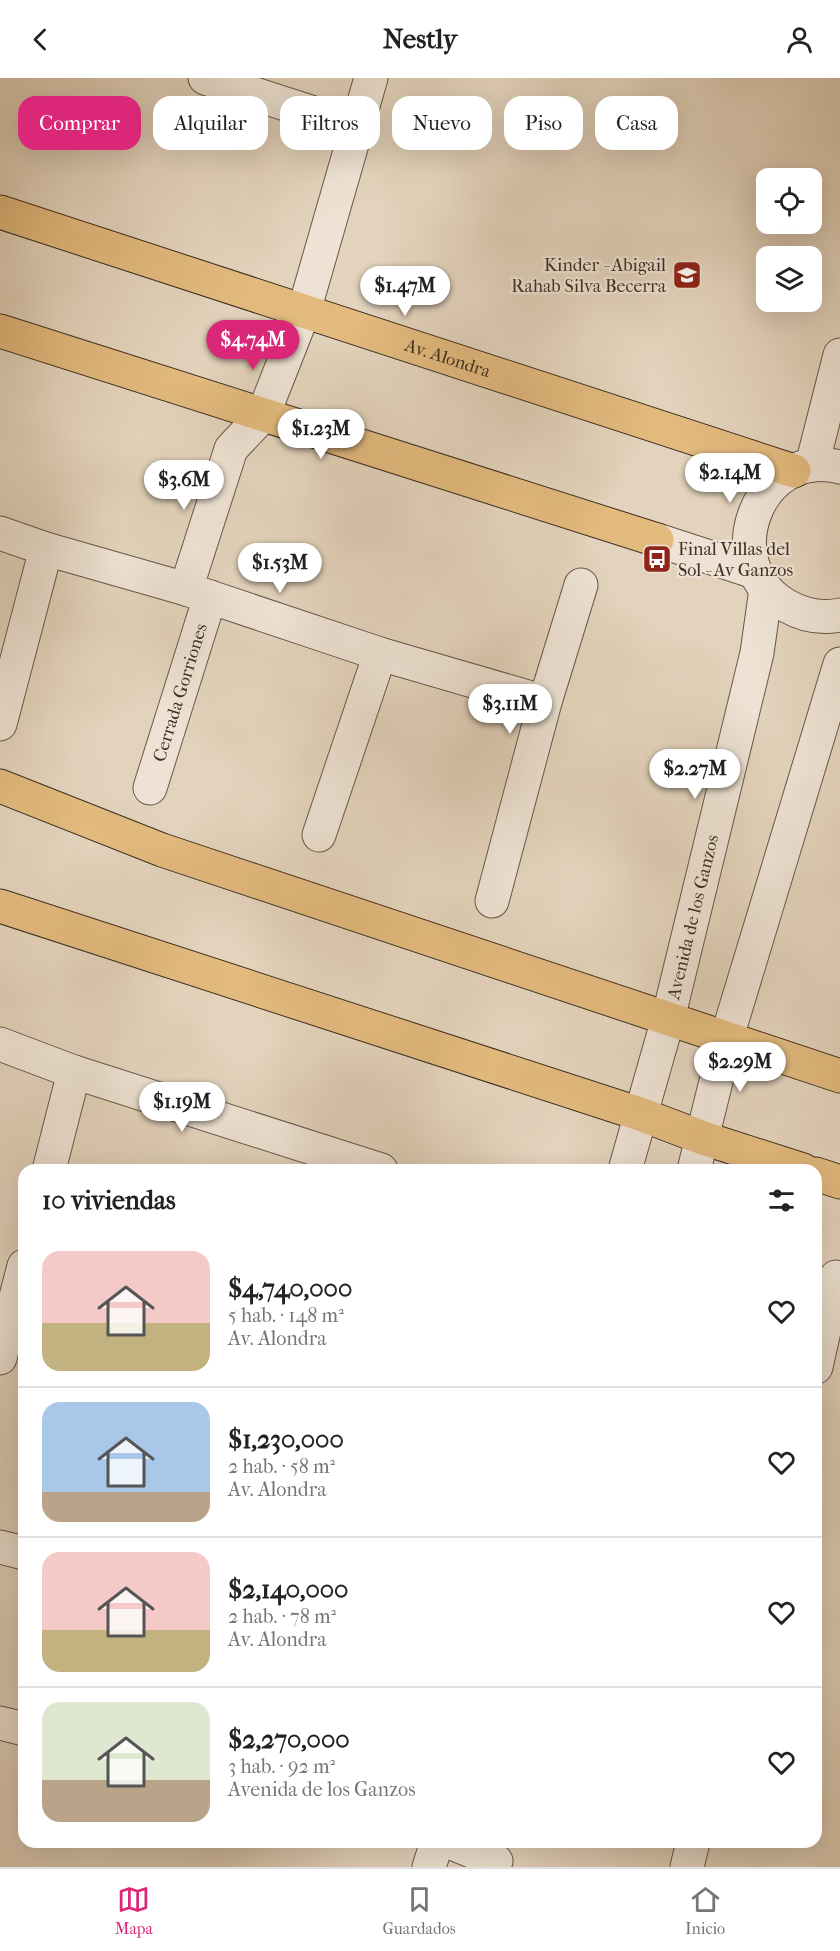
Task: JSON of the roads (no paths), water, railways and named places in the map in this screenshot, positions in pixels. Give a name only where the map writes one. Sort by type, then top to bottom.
[{"type":"main road","name":"Av. Alondra","points":[[0,212],[304,311],[815,468]]},
{"type":"main road","points":[[0,331],[657,540]]},
{"type":"main road","points":[[0,786],[162,850],[840,1076]]},
{"type":"main road","points":[[0,906],[640,1114],[703,1138],[784,1164]]},
{"type":"main road","points":[[822,1176],[840,1182]]},
{"type":"street","points":[[205,78],[280,102]]},
{"type":"street","points":[[366,96],[371,78]]},
{"type":"street","points":[[263,415],[304,311],[350,150]]},
{"type":"street","points":[[815,468],[840,355]]},
{"type":"street","name":"Cerrada Gorriones","points":[[150,788],[231,449],[263,415]]},
{"type":"street","name":"Avenida de los Ganzos","points":[[627,1164],[668,1019],[757,652],[760,580],[750,553],[749,533],[753,514],[763,496],[777,481],[815,468]]},
{"type":"street","points":[[0,533],[46,549],[198,593],[380,654],[545,702]]},
{"type":"street","points":[[657,540],[760,580],[780,602],[798,612],[817,617],[840,615]]},
{"type":"street","points":[[0,724],[46,549]]},
{"type":"street","points":[[492,901],[545,702],[581,585]]},
{"type":"street","points":[[319,834],[380,654]]},
{"type":"street","points":[[696,1164],[727,1037],[840,663]]},
{"type":"street","points":[[0,1044],[74,1072],[362,1164]]},
{"type":"street","points":[[51,1164],[74,1072]]},
{"type":"street","points":[[822,1354],[833,1331],[836,1277]]},
{"type":"street","points":[[18,1290],[0,1360],[18,1365]]},
{"type":"street","points":[[0,1547],[18,1552]]},
{"type":"street","points":[[0,1723],[18,1728]]},
{"type":"street","points":[[429,1867],[435,1848]]},
{"type":"street","points":[[468,1848],[497,1857]]},
{"type":"street","points":[[687,1867],[692,1848]]},
{"type":"place","name":"Kinder - Abigail Rahab Silva Becerra","points":[[687,275]]},
{"type":"place","name":"Final Villas del Sol - Av Ganzos","points":[[657,559]]}]
